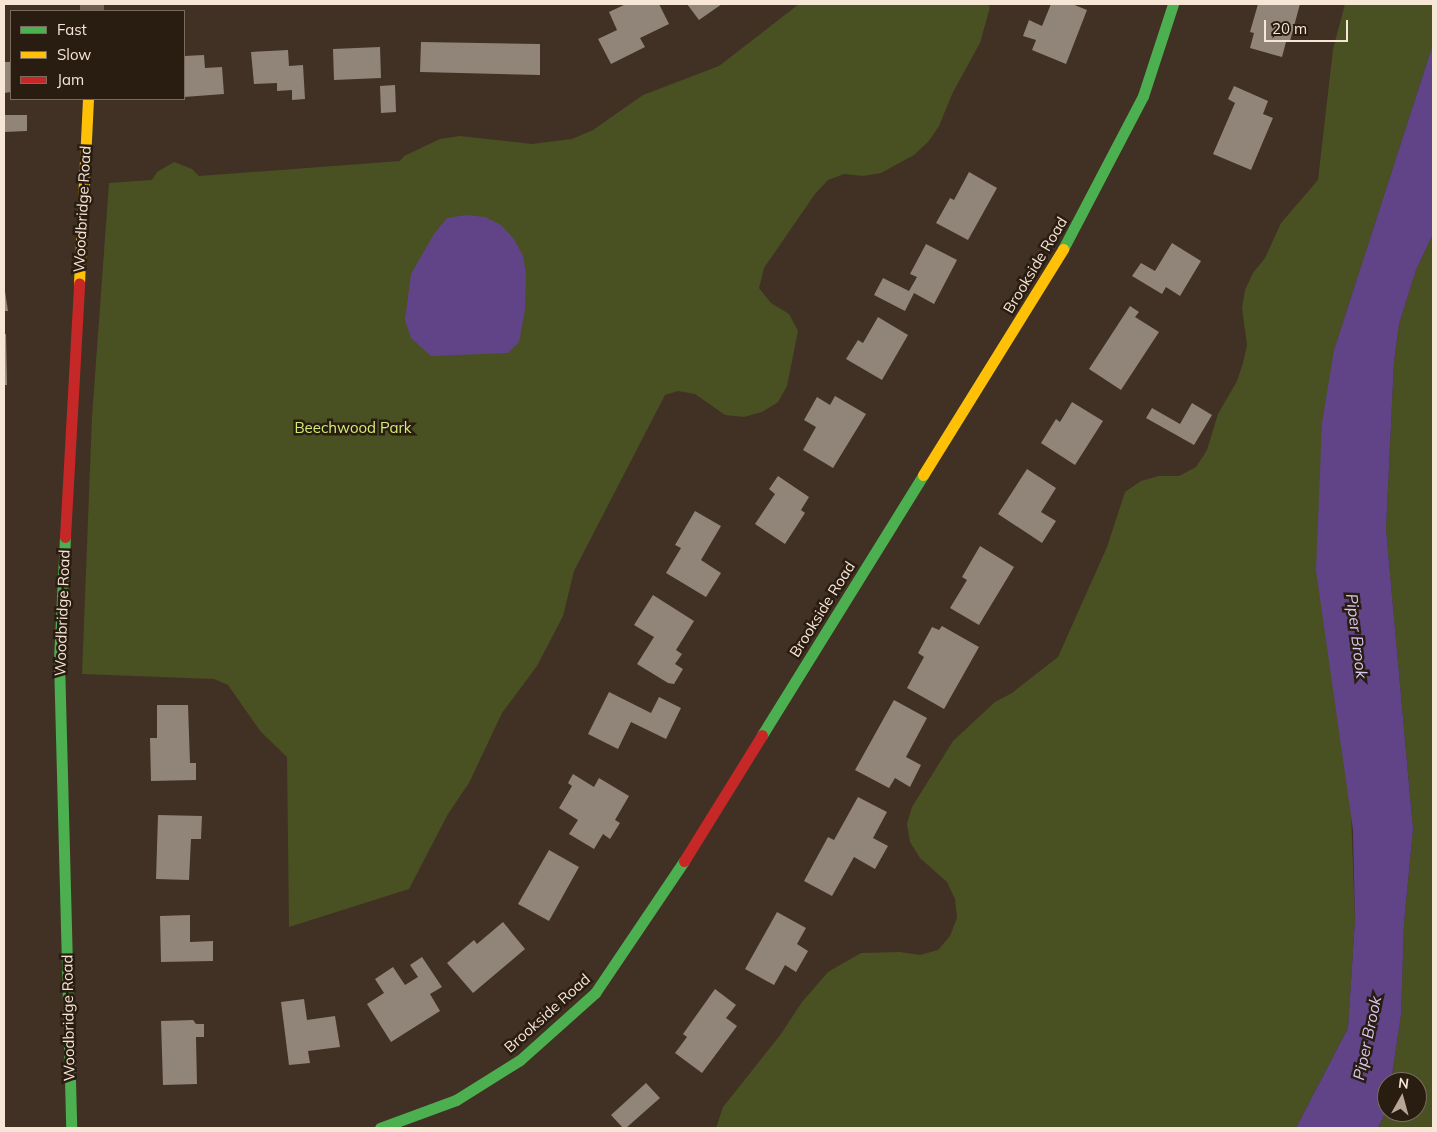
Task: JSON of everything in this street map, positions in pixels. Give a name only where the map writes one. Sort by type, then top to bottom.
[{"type":"street","name":"Brookside Road","points":[[380,1128],[456,1100],[520,1060],[595,993],[601,985],[663,895],[1074,231],[1143,96],[1173,4]]},
{"type":"street","name":"Woodbridge Road","points":[[71,1128],[59,660],[88,100]]},
{"type":"green space","name":"Beechwood Park","points":[[799,4],[987,4],[990,7],[980,43],[953,92],[939,126],[928,142],[914,155],[881,173],[863,176],[844,174],[828,180],[815,194],[764,268],[759,288],[771,303],[789,314],[798,331],[787,386],[778,402],[762,412],[744,417],[725,415],[695,394],[678,391],[665,395],[574,571],[563,616],[537,666],[502,713],[469,783],[448,814],[409,889],[289,927],[287,757],[261,732],[228,685],[214,679],[82,674],[92,417],[109,183],[152,180],[157,172],[174,162],[192,169],[199,176],[400,161],[404,156],[440,139],[460,136],[532,144],[572,139],[593,130],[643,95],[719,66]]},
{"type":"green space","points":[[1345,4],[1433,4],[1433,44],[1334,350],[1355,920],[1348,1028],[1296,1128],[716,1128],[723,1107],[781,1034],[802,1002],[828,972],[861,953],[900,952],[920,955],[938,950],[950,936],[957,918],[955,899],[947,882],[920,858],[910,842],[907,824],[912,807],[953,741],[995,702],[1012,693],[1058,657],[1107,547],[1125,492],[1141,481],[1159,476],[1179,476],[1196,467],[1207,450],[1218,414],[1237,381],[1243,363],[1247,345],[1242,308],[1245,290],[1253,273],[1265,258],[1281,223],[1318,180],[1333,49]]},
{"type":"green space","points":[[1433,234],[1433,1128],[1378,1128],[1381,1122],[1427,1122],[1427,1072],[1392,1072],[1401,1015],[1404,923],[1413,829],[1386,529],[1394,362],[1399,324],[1416,270]]},
{"type":"water","name":"Piper Brook","points":[[1433,44],[1433,234],[1416,270],[1399,324],[1394,362],[1386,529],[1413,829],[1404,923],[1401,1015],[1392,1072],[1377,1072],[1377,1122],[1381,1122],[1378,1128],[1296,1128],[1348,1028],[1355,920],[1353,830],[1316,570],[1322,423],[1334,350]]},
{"type":"water","points":[[466,215],[485,217],[501,225],[514,239],[523,256],[526,274],[525,310],[519,342],[508,353],[431,356],[411,338],[405,320],[411,274],[434,234],[447,218]]},
{"type":"building","points":[[626,4],[659,4],[669,24],[640,38],[645,47],[611,64],[598,39],[617,30],[609,12]]},
{"type":"building","points":[[687,4],[722,4],[699,20]]},
{"type":"building","points":[[1051,4],[1072,4],[1087,10],[1066,64],[1032,50],[1036,40],[1023,36],[1029,20],[1042,26]]},
{"type":"building","points":[[1258,4],[1300,4],[1290,41],[1286,42],[1282,57],[1250,48],[1254,33],[1250,32]]},
{"type":"building","points":[[421,42],[540,44],[540,75],[420,72]]},
{"type":"building","points":[[380,47],[381,78],[334,80],[333,49]]},
{"type":"building","points":[[288,50],[289,66],[303,65],[305,99],[292,100],[292,90],[277,91],[277,83],[254,84],[251,52]]},
{"type":"building","points":[[204,55],[205,68],[222,67],[224,94],[185,97],[185,56]]},
{"type":"building","points":[[4,62],[10,62],[10,92],[4,93]]},
{"type":"building","points":[[395,85],[396,112],[381,113],[380,86]]},
{"type":"building","points":[[1234,86],[1268,101],[1263,114],[1273,118],[1251,170],[1213,154],[1235,103],[1228,99]]},
{"type":"building","points":[[4,115],[27,115],[27,131],[4,132]]},
{"type":"building","points":[[969,172],[997,188],[968,240],[936,223],[950,198],[954,200]]},
{"type":"building","points":[[1172,243],[1201,261],[1180,296],[1166,287],[1162,294],[1132,276],[1141,263],[1155,271]]},
{"type":"building","points":[[926,244],[957,260],[934,304],[914,293],[905,311],[874,295],[883,278],[909,291],[917,277],[910,274]]},
{"type":"building","points":[[4,285],[8,311],[4,311]]},
{"type":"building","points":[[1130,306],[1139,312],[1135,317],[1159,332],[1121,390],[1089,369]]},
{"type":"building","points":[[878,317],[908,335],[882,380],[846,359],[858,340],[863,343]]},
{"type":"building","points":[[4,334],[6,334],[7,385],[4,385]]},
{"type":"building","points":[[835,396],[866,414],[833,468],[803,450],[816,427],[804,420],[817,397],[830,405]]},
{"type":"building","points":[[1072,402],[1103,421],[1075,465],[1041,443],[1056,419],[1060,422]]},
{"type":"building","points":[[1192,403],[1212,415],[1194,445],[1146,418],[1152,408],[1180,424]]},
{"type":"building","points":[[1027,469],[1056,488],[1041,512],[1056,521],[1042,543],[998,514]]},
{"type":"building","points":[[778,476],[809,497],[801,510],[805,513],[785,544],[755,524],[775,494],[769,489]]},
{"type":"building","points":[[695,511],[721,526],[701,560],[721,573],[706,597],[666,573],[681,548],[675,545]]},
{"type":"building","points":[[980,546],[1014,567],[979,625],[950,608],[967,580],[962,577]]},
{"type":"building","points":[[653,595],[694,621],[676,650],[682,654],[675,664],[683,669],[674,684],[668,683],[637,664],[654,637],[634,625]]},
{"type":"building","points":[[942,626],[979,647],[944,709],[907,688],[924,657],[918,653],[932,627],[939,630]]},
{"type":"building","points":[[609,692],[651,713],[659,697],[681,708],[666,739],[631,722],[618,749],[588,734]]},
{"type":"building","points":[[894,700],[927,718],[906,757],[921,765],[910,787],[895,778],[889,788],[855,770]]},
{"type":"building","points":[[157,705],[188,705],[190,763],[196,763],[196,780],[151,781],[150,738],[157,738]]},
{"type":"building","points":[[573,774],[594,787],[599,778],[629,796],[615,820],[620,823],[610,839],[603,834],[594,849],[569,834],[578,820],[559,808],[572,786],[568,783]]},
{"type":"building","points":[[858,797],[887,812],[873,838],[888,846],[875,869],[854,857],[832,896],[804,881],[828,837],[834,840]]},
{"type":"building","points":[[158,815],[202,816],[201,839],[191,839],[189,880],[156,879]]},
{"type":"building","points":[[549,850],[579,867],[549,921],[518,904]]},
{"type":"building","points":[[777,912],[806,928],[797,944],[808,951],[796,972],[785,965],[774,985],[745,969]]},
{"type":"building","points":[[190,915],[190,942],[213,941],[213,961],[161,962],[160,916]]},
{"type":"building","points":[[503,922],[525,949],[473,993],[447,963],[474,940],[477,944]]},
{"type":"building","points":[[422,957],[442,987],[430,994],[440,1011],[391,1042],[367,1004],[384,993],[375,979],[393,967],[405,985],[418,977],[410,965]]},
{"type":"building","points":[[715,989],[736,1005],[726,1018],[737,1026],[702,1073],[675,1053],[687,1037],[683,1034]]},
{"type":"building","points":[[304,999],[307,1020],[335,1016],[340,1047],[308,1051],[310,1063],[289,1065],[281,1002]]},
{"type":"building","points":[[193,1020],[196,1024],[204,1024],[204,1037],[196,1037],[197,1084],[163,1085],[161,1021]]},
{"type":"building","points":[[646,1083],[660,1098],[626,1128],[623,1128],[611,1115]]},
{"type":"traffic: fast","points":[[1063,249],[1143,96],[1173,4]]},
{"type":"traffic: fast","points":[[762,735],[923,475]]},
{"type":"traffic: fast","points":[[65,537],[59,660],[71,1128]]},
{"type":"traffic: fast","points":[[380,1128],[456,1100],[520,1060],[595,993],[684,861]]},
{"type":"traffic: slow","points":[[79,283],[88,100]]},
{"type":"traffic: slow","points":[[923,475],[1063,249]]},
{"type":"traffic: jam","points":[[65,537],[79,283]]},
{"type":"traffic: jam","points":[[684,861],[762,735]]}]
